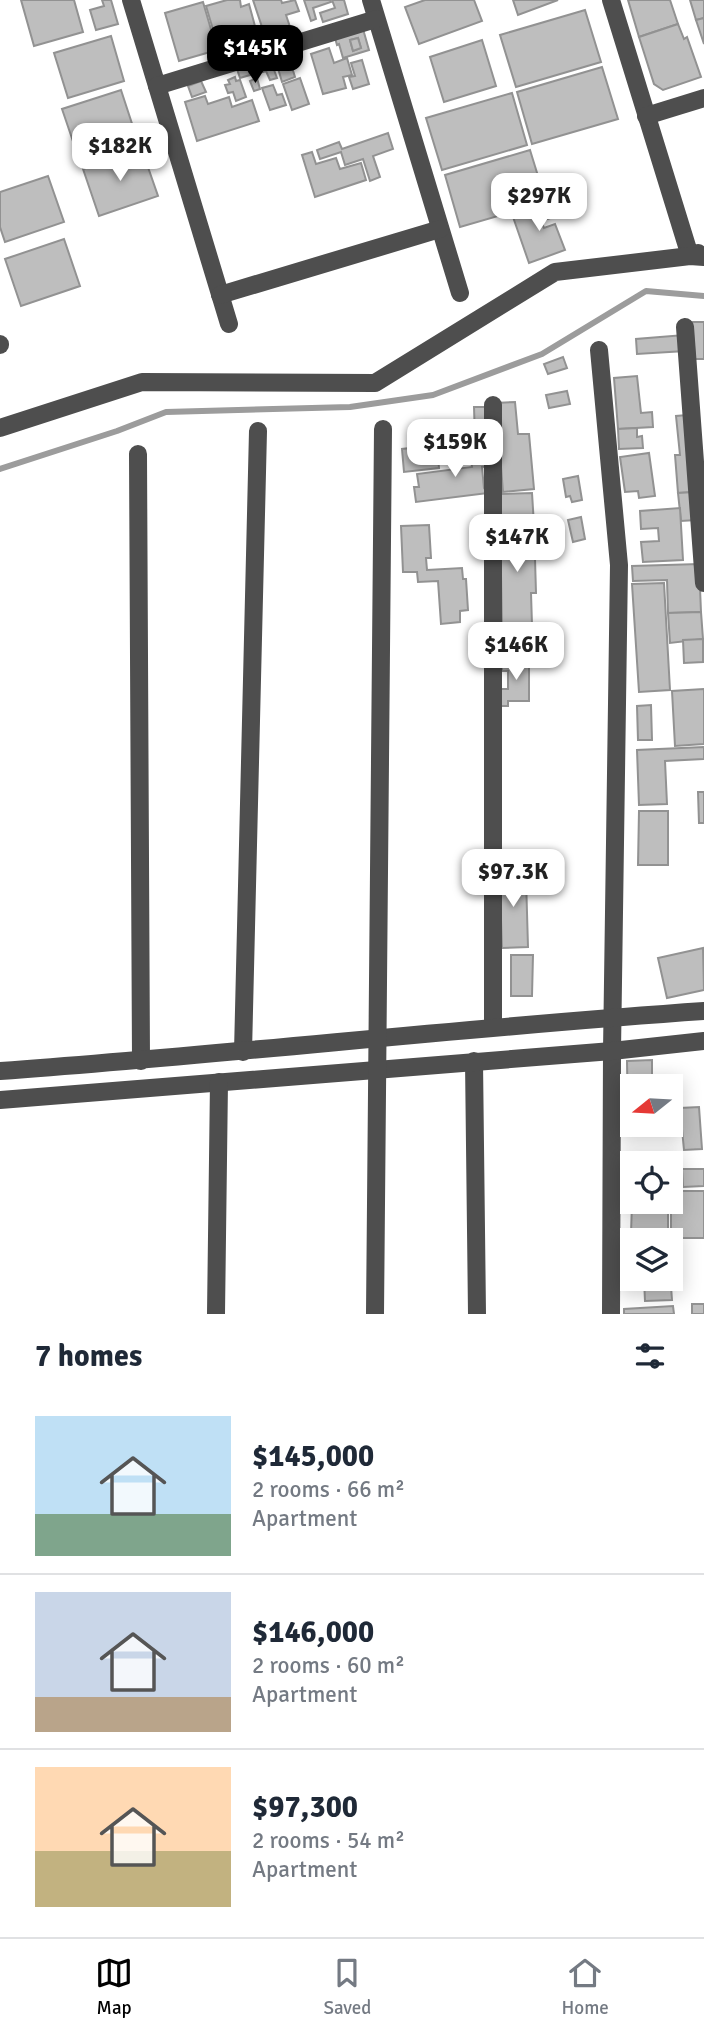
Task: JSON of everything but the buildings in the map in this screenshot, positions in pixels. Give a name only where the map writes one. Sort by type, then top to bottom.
[{"type":"street","points":[[131,0],[229,324]]},
{"type":"street","points":[[371,0],[460,293]]},
{"type":"street","points":[[0,428],[142,382],[375,383],[555,272],[699,255],[646,116],[611,0]]},
{"type":"street","points":[[157,86],[376,19]]},
{"type":"street","points":[[646,116],[704,98]]},
{"type":"street","points":[[220,295],[440,229]]},
{"type":"street","points":[[685,327],[704,583]]},
{"type":"street","points":[[599,350],[619,565],[612,1017],[611,1314]]},
{"type":"street","points":[[493,405],[493,1027]]},
{"type":"street","points":[[375,1314],[383,429]]},
{"type":"street","points":[[243,1052],[258,431]]},
{"type":"street","points":[[138,454],[141,1060]]},
{"type":"street","points":[[0,1071],[243,1052],[378,1037],[612,1017],[704,1012]]},
{"type":"street","points":[[0,1100],[612,1051],[704,1041]]},
{"type":"street","points":[[474,1061],[477,1314]]},
{"type":"street","points":[[216,1314],[219,1082]]},
{"type":"waterway","points":[[0,469],[166,412],[350,407],[433,395],[542,354],[646,291],[704,296]]}]
